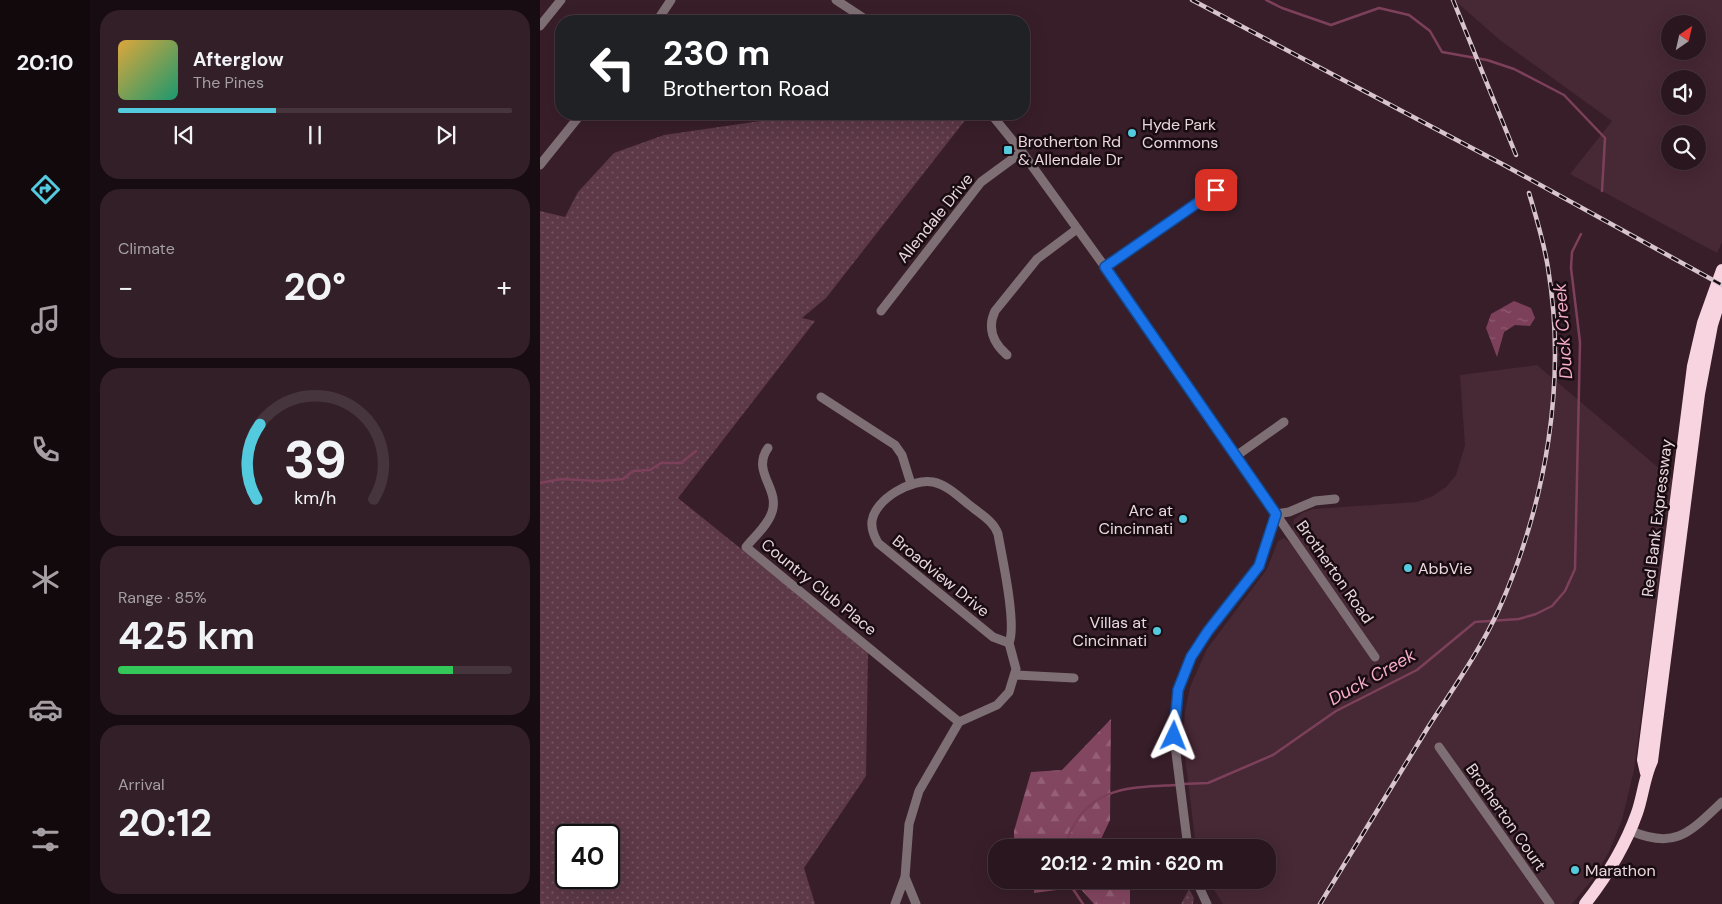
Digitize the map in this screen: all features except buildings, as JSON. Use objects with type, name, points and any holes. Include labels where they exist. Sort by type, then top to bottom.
[{"type":"highway","name":"Red Bank Expressway","points":[[1646,773],[1643,760],[1693,366],[1703,323],[1722,270]]},
{"type":"highway","name":"Red Bank Expressway","points":[[1586,904],[1608,873],[1631,831],[1644,789],[1646,773],[1652,761],[1700,384],[1712,324],[1722,293]]},
{"type":"street","points":[[540,26],[561,0]]},
{"type":"street","points":[[661,15],[671,0]]},
{"type":"street","points":[[836,0],[859,15]]},
{"type":"street","points":[[540,165],[576,120]]},
{"type":"street","name":"Brotherton Road","points":[[996,120],[1022,152],[1105,267],[1375,657]]},
{"type":"street","name":"Allendale Drive","points":[[881,311],[980,182],[1022,152]]},
{"type":"street","points":[[1105,267],[1233,178]]},
{"type":"street","points":[[1007,355],[1000,349],[992,334],[991,320],[995,311],[1037,259],[1077,229]]},
{"type":"street","points":[[822,397],[895,445],[902,455],[911,484]]},
{"type":"street","points":[[1236,456],[1284,422]]},
{"type":"street","name":"Country Club Place","points":[[768,448],[762,458],[762,470],[773,497],[773,510],[768,520],[746,547],[959,722]]},
{"type":"street","name":"Broadview Drive","points":[[1009,643],[993,637],[878,543],[872,529],[874,517],[896,491],[911,484],[932,482],[948,489],[996,529],[1012,637],[1009,643],[1016,674]]},
{"type":"street","points":[[1187,839],[1178,776],[1174,722],[1178,690],[1184,673],[1200,642],[1259,566],[1276,514],[1289,512],[1315,500],[1335,499]]},
{"type":"street","points":[[895,904],[905,877],[907,841],[913,807],[927,775],[959,722],[1002,700],[1013,686],[1016,674],[1074,678]]},
{"type":"street","name":"Brotherton Court","points":[[1439,747],[1550,904]]},
{"type":"street","points":[[1631,831],[1647,838],[1663,840],[1677,838],[1687,834],[1722,802]]},
{"type":"street","points":[[905,877],[916,904]]},
{"type":"street","points":[[1199,889],[1204,902]]},
{"type":"shaded area","points":[[1454,0],[1722,0],[1722,242],[1717,253],[1570,174],[1612,121],[1501,41]]},
{"type":"shaded area","points":[[768,120],[965,120],[826,298],[802,318],[815,321],[678,498],[868,651],[866,776],[804,868],[815,904],[540,904],[540,211],[565,217],[578,192],[614,153],[664,135]]},
{"type":"shaded area","points":[[1537,365],[1673,480],[1634,770],[1622,820],[1609,852],[1592,880],[1572,904],[1223,904],[1214,889],[1276,889],[1276,839],[1195,839],[1183,739],[1185,711],[1190,687],[1207,649],[1267,569],[1278,541],[1284,538],[1291,543],[1294,519],[1302,513],[1313,509],[1416,502],[1431,497],[1446,487],[1456,475],[1465,445],[1460,375]]},
{"type":"shaded area","points":[[1189,889],[1194,898],[1193,904],[1181,904]]},
{"type":"green space","points":[[1111,719],[1110,820],[1101,839],[1014,839],[1014,831],[1031,772],[1062,770]]},
{"type":"green space","points":[[1034,889],[1064,889],[1034,893]]},
{"type":"green space","points":[[1081,889],[1131,889],[1130,904],[1094,904]]},
{"type":"water","points":[[1514,301],[1531,308],[1535,318],[1530,326],[1515,325],[1504,332],[1497,357],[1486,328],[1491,314]]},
{"type":"waterway","name":"Duck Creek","points":[[1266,0],[1282,8],[1331,25],[1379,8],[1409,15],[1430,31],[1442,52],[1487,60],[1514,69],[1564,95],[1605,138],[1602,191]]},
{"type":"waterway","name":"Duck Creek","points":[[1182,784],[1208,783],[1273,755],[1336,711],[1417,670],[1475,622],[1519,619],[1536,614],[1552,606],[1565,591],[1575,569],[1580,342],[1571,268],[1572,252],[1581,234]]},
{"type":"waterway","points":[[540,483],[561,479],[599,481],[623,479],[633,471],[650,470],[661,463],[681,463],[696,451]]},
{"type":"waterway","name":"Duck Creek","points":[[1068,839],[1080,816],[1100,798],[1124,790],[1150,786],[1177,785]]},
{"type":"waterway","name":"Duck Creek","points":[[1073,889],[1083,904]]},
{"type":"railway","points":[[1192,0],[1504,165],[1722,285]]},
{"type":"railway","points":[[1453,0],[1516,155]]},
{"type":"railway","points":[[1320,904],[1483,640],[1499,609],[1529,527],[1540,485],[1548,442],[1555,354],[1548,268],[1529,193]]},
{"type":"place","name":"Hyde Park Commons","points":[[1132,133]]},
{"type":"place","name":"Brotherton Rd & Allendale Dr","points":[[1008,150]]},
{"type":"place","name":"Arc at Cincinnati","points":[[1183,519]]},
{"type":"place","name":"AbbVie","points":[[1408,568]]},
{"type":"place","name":"Villas at Cincinnati","points":[[1157,631]]},
{"type":"place","name":"Marathon","points":[[1575,870]]},
{"type":"route","points":[[1174,736],[1175,706],[1178,690],[1191,657],[1208,631],[1259,566],[1276,514],[1105,267],[1216,190]]}]
